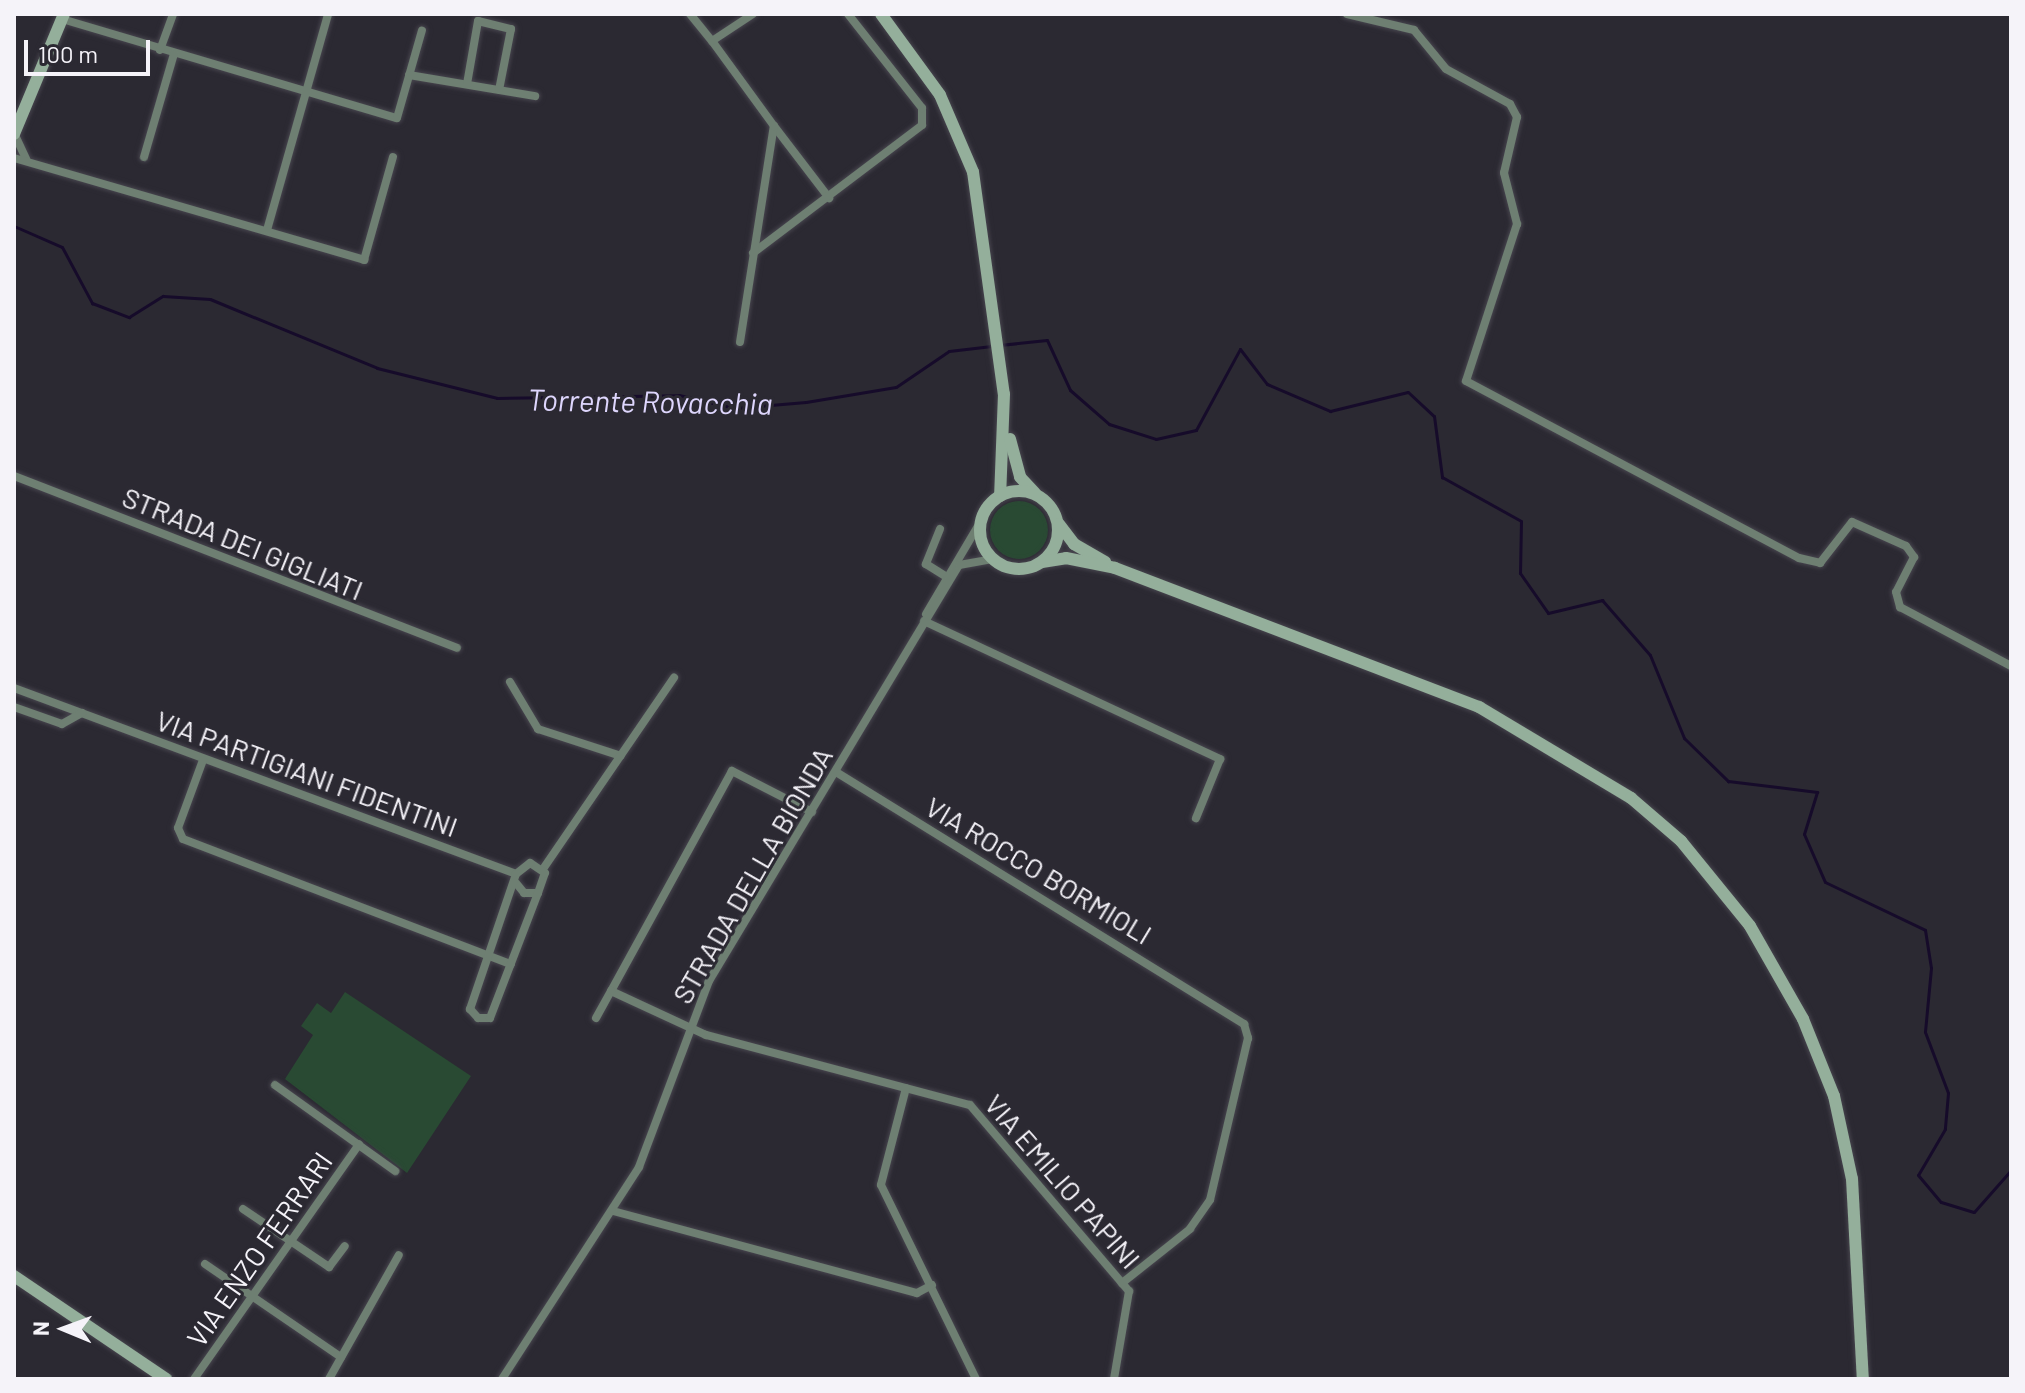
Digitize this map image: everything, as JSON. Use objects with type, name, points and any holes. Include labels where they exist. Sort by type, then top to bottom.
[{"type":"street","points":[[160,50],[173,14]]},
{"type":"street","points":[[267,230],[328,14]]},
{"type":"street","points":[[690,14],[829,198]]},
{"type":"street","points":[[712,41],[753,14]]},
{"type":"street","points":[[753,253],[914,137],[922,108],[848,14]]},
{"type":"street","points":[[881,14],[957,126],[980,208],[1006,425],[1000,496],[981,521],[992,559],[1022,570],[1042,562],[1066,558],[1115,568],[1479,707],[1631,798],[1681,841],[1750,926],[1803,1019],[1834,1096],[1852,1179],[1863,1379]]},
{"type":"street","points":[[1347,14],[1414,30],[1446,69],[1510,104],[1517,117],[1504,173],[1517,224],[1466,381],[1799,558],[1820,563],[1852,522],[1906,546],[1914,557],[1896,592],[1900,607],[2011,666]]},
{"type":"street","points":[[26,159],[14,134],[63,16],[160,50],[397,118],[422,30]]},
{"type":"street","points":[[467,84],[478,21],[511,29],[499,90]]},
{"type":"street","points":[[144,157],[174,54]]},
{"type":"street","points":[[409,75],[535,96]]},
{"type":"street","points":[[14,110],[29,97]]},
{"type":"street","points":[[740,342],[774,126]]},
{"type":"street","points":[[14,158],[364,260],[393,157]]},
{"type":"street","points":[[1006,425],[1020,477],[1039,496],[1074,544],[1115,568]]},
{"type":"street","name":"STRADA DEI GIGLIATI","points":[[14,476],[457,648]]},
{"type":"street","points":[[1000,496],[1039,496]]},
{"type":"street","points":[[1042,562],[1056,543],[1057,520]]},
{"type":"street","name":"STRADA DELLA BIONDA","points":[[502,1379],[639,1167],[709,981],[912,647],[981,521]]},
{"type":"street","points":[[940,529],[926,560],[948,578]]},
{"type":"street","name":"STRADA DELLA BIONDA","points":[[948,578],[967,559],[992,559]]},
{"type":"street","points":[[925,621],[1220,759],[1196,818]]},
{"type":"street","points":[[543,869],[526,864],[516,878],[470,1009],[478,1018],[490,1018],[538,893],[546,882],[543,869],[674,678]]},
{"type":"street","points":[[510,682],[538,729],[621,756]]},
{"type":"street","name":"VIA PARTIGIANI FIDENTINI","points":[[14,688],[516,878]]},
{"type":"street","name":"VIA PARTIGIANI FIDENTINI","points":[[14,707],[62,724],[82,713]]},
{"type":"street","points":[[203,760],[178,828],[183,839],[511,964]]},
{"type":"street","points":[[596,1018],[732,771],[812,812]]},
{"type":"street","name":"VIA ROCCO BORMIOLI","points":[[836,772],[1240,1019],[1248,1038],[1216,1186],[1196,1222],[1122,1283]]},
{"type":"street","points":[[516,878],[524,893],[538,893]]},
{"type":"street","name":"VIA EMILIO PAPINI","points":[[611,991],[689,1029],[970,1105],[1122,1283],[1132,1304],[1114,1379]]},
{"type":"street","points":[[275,1085],[395,1171]]},
{"type":"street","points":[[906,1088],[881,1182],[974,1378]]},
{"type":"street","name":"VIA ENZO FERRARI","points":[[194,1379],[359,1144]]},
{"type":"street","points":[[243,1209],[329,1267],[345,1246]]},
{"type":"street","points":[[613,1211],[917,1293],[932,1285]]},
{"type":"street","points":[[329,1379],[399,1255]]},
{"type":"street","points":[[205,1264],[341,1357]]},
{"type":"street","points":[[14,1276],[166,1379]]},
{"type":"street","points":[[507,1370],[518,1379]]},
{"type":"green space","points":[[1019,501],[1040,509],[1048,530],[1040,551],[1019,559],[998,551],[990,530],[998,509]]},
{"type":"green space","points":[[345,992],[471,1076],[407,1173],[285,1079],[313,1035],[301,1026],[317,1003],[331,1013]]},
{"type":"waterway","name":"Torrente Rovacchia","points":[[14,226],[62,247],[92,303],[129,317],[163,296],[210,299],[377,368],[497,398],[679,395],[734,408],[806,402],[896,387],[949,351],[992,346]]},
{"type":"waterway","name":"Torrente Rovacchia","points":[[1000,345],[1047,340],[1070,390],[1109,424],[1156,439],[1196,430],[1240,349],[1267,384],[1330,411],[1408,392],[1434,416],[1442,477],[1521,521],[1520,573],[1548,613],[1602,600],[1650,655],[1684,738],[1728,781],[1817,792],[1804,834],[1825,882],[1925,930],[1931,968],[1925,1032],[1948,1093],[1945,1129],[1918,1175],[1941,1202],[1974,1212],[2011,1170]]}]
